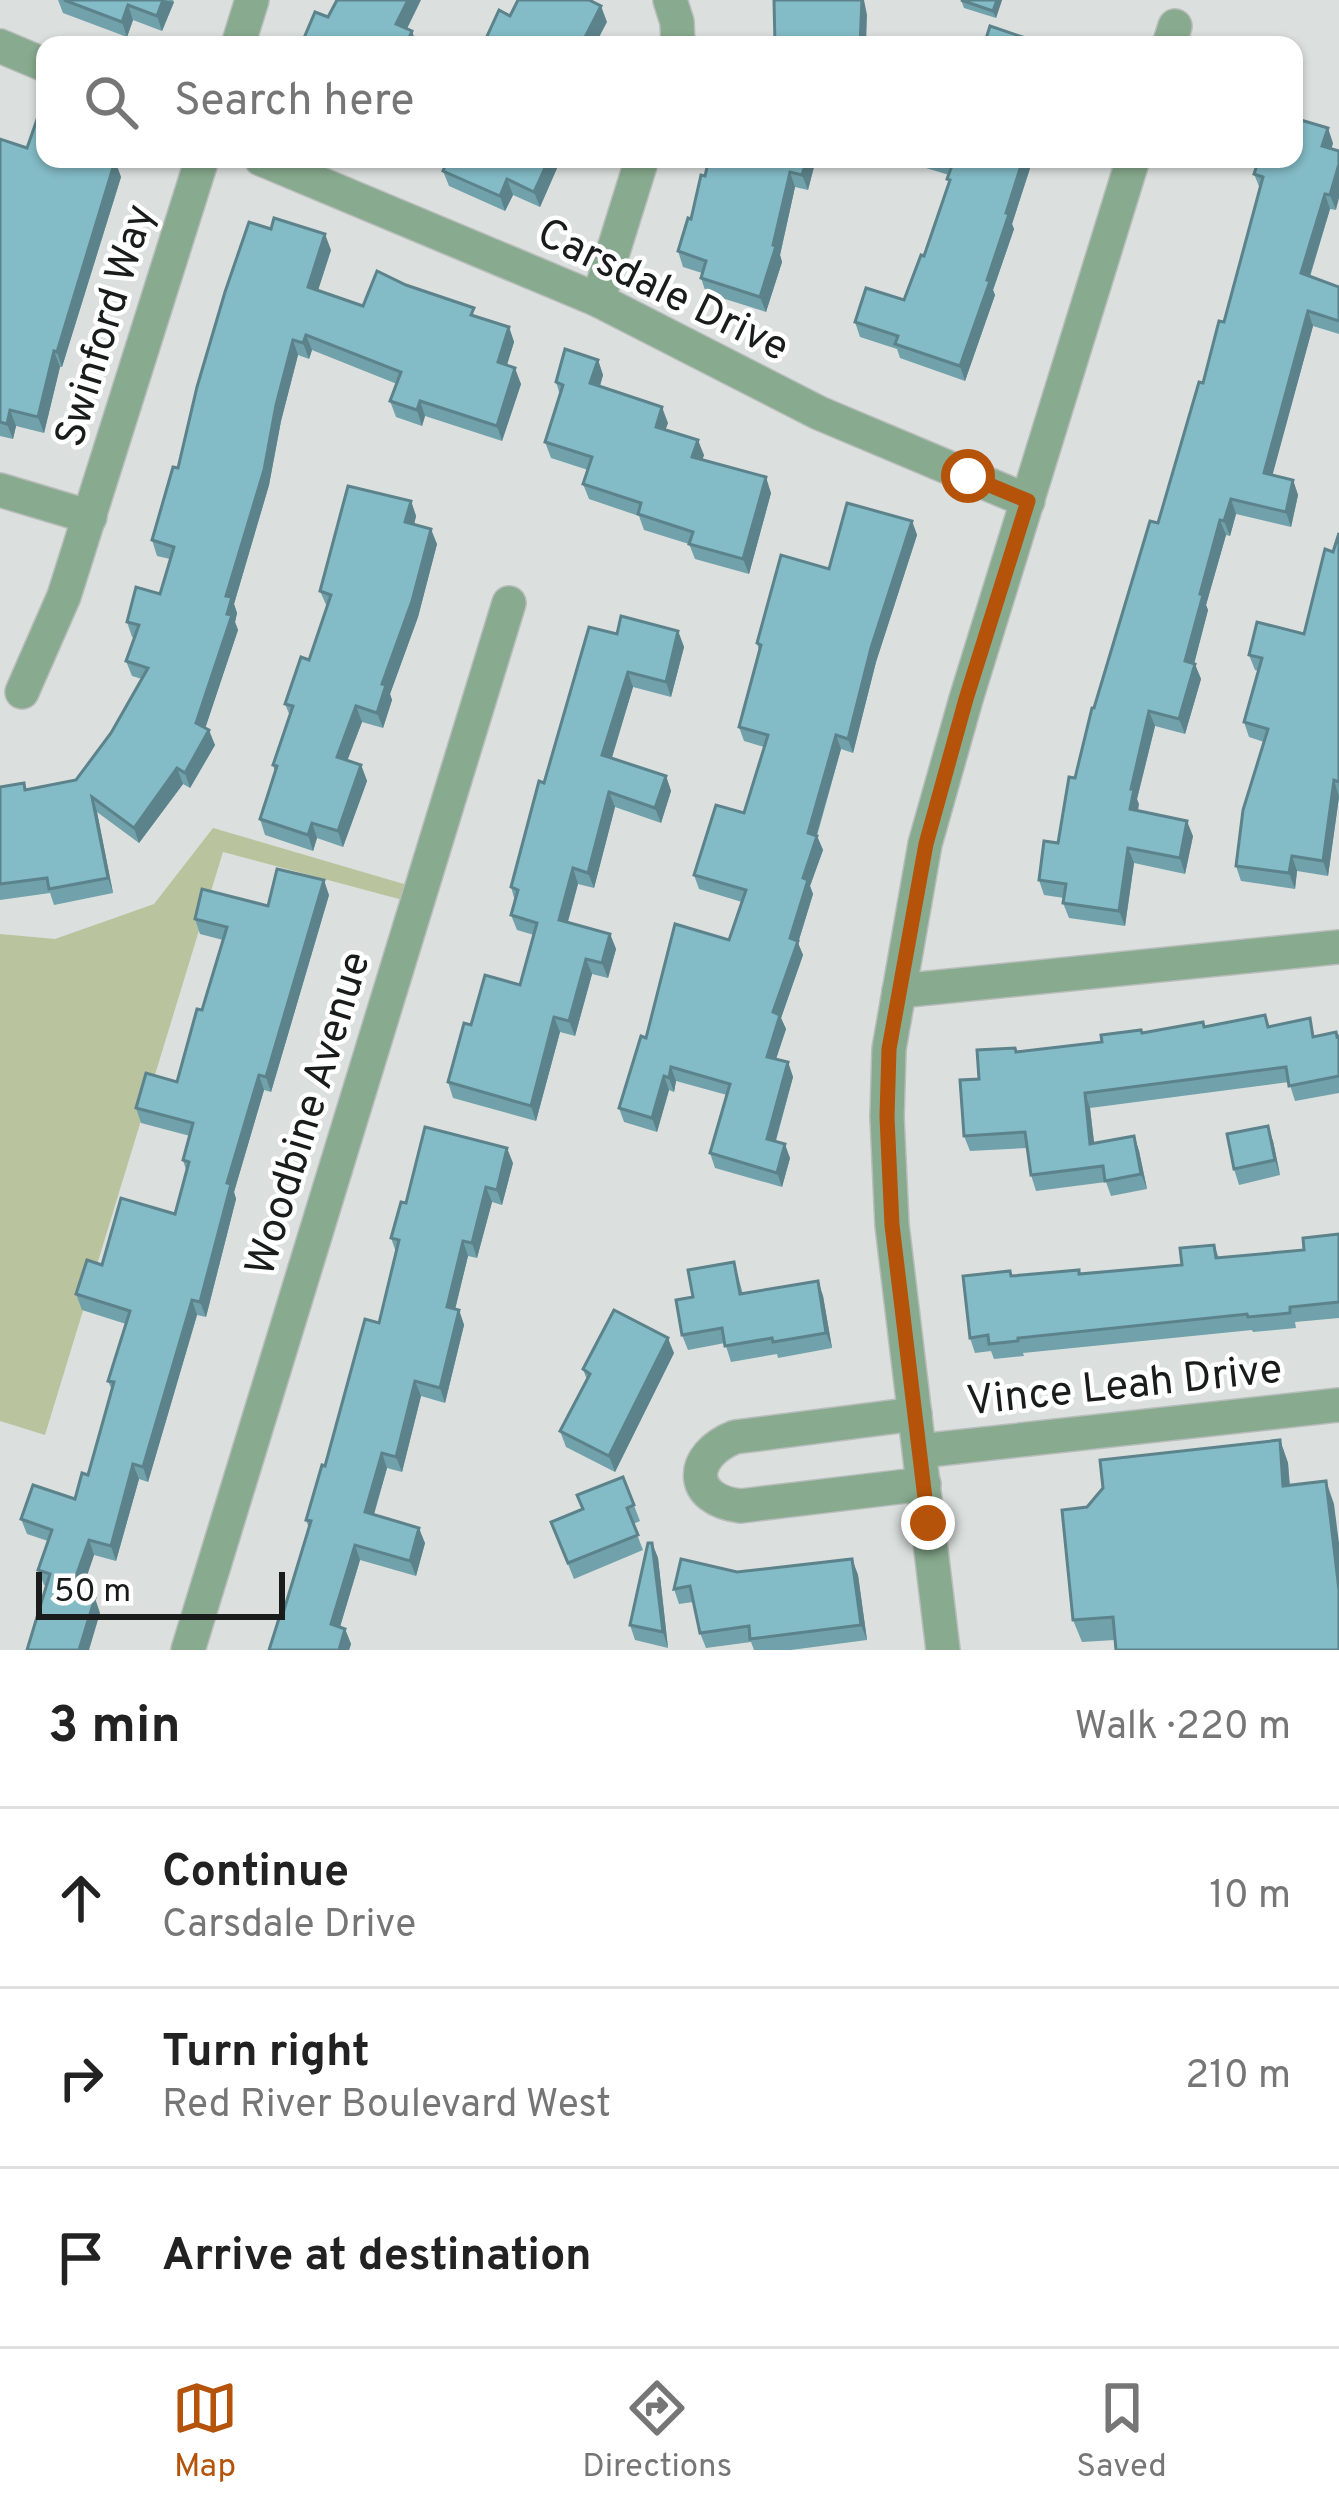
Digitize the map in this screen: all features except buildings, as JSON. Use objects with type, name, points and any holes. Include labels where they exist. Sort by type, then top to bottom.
[{"type":"street","points":[[241,36],[252,0]]},
{"type":"street","points":[[670,0],[678,36]]},
{"type":"street","points":[[0,46],[36,61]]},
{"type":"street","name":"Swinford Way","points":[[22,692],[64,596],[199,168]]},
{"type":"street","name":"Carsdale Drive","points":[[283,168],[598,300],[819,413],[1028,501]]},
{"type":"street","points":[[598,300],[639,168]]},
{"type":"street","points":[[943,1650],[892,1225],[889,1049],[926,844],[966,699],[1130,168]]},
{"type":"street","name":"Swinford Way","points":[[0,490],[90,517]]},
{"type":"street","name":"Woodbine Avenue","points":[[188,1650],[509,603]]},
{"type":"street","points":[[899,991],[1339,947]]},
{"type":"street","name":"Vince Leah Drive","points":[[915,1414],[735,1437],[717,1444],[703,1462],[700,1481],[708,1496],[741,1506],[922,1467],[1339,1405]]},
{"type":"green space","points":[[213,828],[404,884],[419,898],[399,899],[223,852],[45,1435],[0,1421],[0,934],[55,939],[154,904]]},
{"type":"route","points":[[928,1523],[892,1225],[889,1049],[926,844],[1028,501],[968,476]]}]
